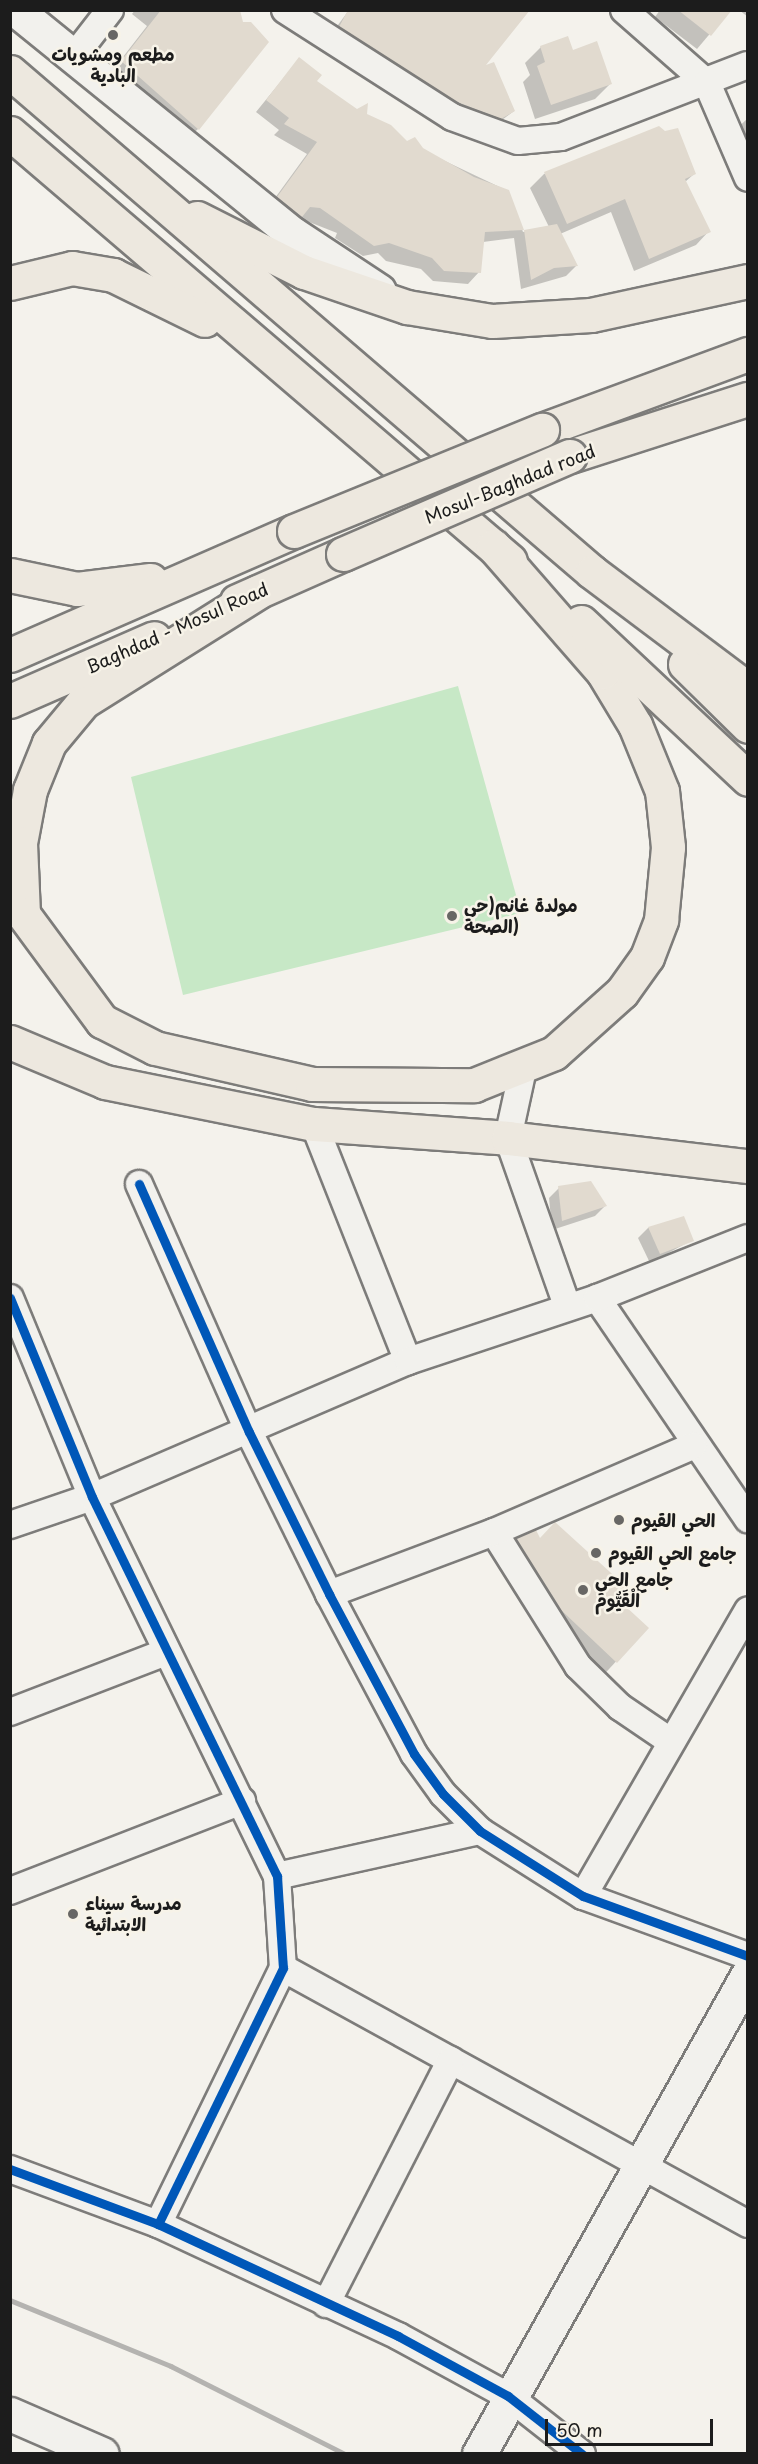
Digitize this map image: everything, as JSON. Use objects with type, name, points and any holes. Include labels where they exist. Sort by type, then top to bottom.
[{"type":"highway","points":[[10,72],[152,192],[242,275],[592,572],[747,689]]},
{"type":"highway","points":[[10,133],[636,669],[747,779]]},
{"type":"highway","points":[[152,192],[304,272],[406,307],[492,321],[543,321],[747,281]]},
{"type":"highway","points":[[10,283],[72,268],[113,275],[205,319],[302,384]]},
{"type":"highway","points":[[10,655],[190,573],[542,430],[747,354]]},
{"type":"highway","name":"Mosul-Baghdad road","points":[[343,554],[570,456],[690,420],[747,399]]},
{"type":"highway","points":[[690,420],[747,412]]},
{"type":"highway","points":[[258,592],[84,701],[49,743],[30,790],[20,843],[23,914],[102,1021],[155,1048],[312,1084],[474,1085],[523,1069],[554,1053],[622,992],[647,957],[661,920],[668,847],[662,791],[635,725],[603,672],[494,546]]},
{"type":"highway","name":"Baghdad - Mosul Road","points":[[10,701],[343,554]]},
{"type":"highway","points":[[592,572],[747,726]]},
{"type":"highway","points":[[10,575],[77,589],[190,573]]},
{"type":"highway","points":[[10,1042],[105,1082],[314,1124],[508,1138],[747,1166]]},
{"type":"street","points":[[16,10],[72,59],[293,234],[406,307]]},
{"type":"street","points":[[72,59],[110,10]]},
{"type":"street","points":[[624,10],[707,83],[747,178]]},
{"type":"street","points":[[296,14],[452,117],[518,141],[561,137],[707,83],[747,65]]},
{"type":"street","points":[[523,1069],[508,1138],[567,1306]]},
{"type":"street","points":[[314,1124],[408,1360]]},
{"type":"street","points":[[139,1184],[249,1432],[329,1594],[414,1754],[443,1794],[480,1831],[583,1896],[747,1956]]},
{"type":"street","points":[[10,1525],[92,1497],[249,1432],[408,1360],[597,1298],[747,1238]]},
{"type":"street","points":[[10,1298],[92,1497],[164,1653],[242,1801],[277,1876],[283,1968],[159,2224]]},
{"type":"street","points":[[597,1298],[693,1446],[747,1519]]},
{"type":"street","points":[[329,1594],[494,1532],[693,1446]]},
{"type":"street","points":[[494,1532],[578,1666],[620,1707],[670,1741]]},
{"type":"street","points":[[583,1896],[747,1610]]},
{"type":"street","points":[[10,1712],[164,1653]]},
{"type":"street","points":[[10,1890],[242,1801]]},
{"type":"street","points":[[277,1876],[480,1831]]},
{"type":"street","points":[[283,1968],[747,2224]]},
{"type":"street","points":[[479,2454],[508,2396],[747,1974]]},
{"type":"street","points":[[326,2304],[451,2060]]},
{"type":"street","points":[[10,2169],[159,2224],[326,2304],[508,2396],[582,2454]]},
{"type":"street","points":[[10,2414],[102,2454]]},
{"type":"green space","points":[[458,686],[521,913],[183,995],[131,777]]},
{"type":"building","points":[[161,10],[240,10],[243,22],[251,22],[269,42],[199,130],[121,61]]},
{"type":"building","points":[[348,10],[530,10],[486,65],[494,62],[515,111],[501,119],[455,101],[339,27]]},
{"type":"building","points":[[678,10],[732,10],[711,36]]},
{"type":"building","points":[[568,36],[573,50],[597,41],[612,84],[551,105],[537,66],[545,62],[540,46]]},
{"type":"building","points":[[299,57],[322,75],[317,81],[357,109],[368,103],[367,114],[391,125],[407,141],[415,137],[423,148],[474,177],[509,190],[524,230],[485,232],[481,273],[444,271],[432,258],[389,243],[374,246],[320,208],[310,207],[302,217],[277,197],[317,142],[284,124],[289,118],[266,100]]},
{"type":"building","points":[[659,126],[665,131],[678,128],[696,174],[685,179],[711,232],[649,259],[625,199],[567,224],[544,172]]},
{"type":"building","points":[[557,224],[578,266],[554,268],[531,280],[524,230]]},
{"type":"building","points":[[591,1181],[607,1206],[562,1221],[558,1186]]},
{"type":"building","points":[[684,1216],[694,1241],[660,1254],[648,1227]]},
{"type":"building","points":[[555,1522],[632,1592],[623,1604],[649,1628],[617,1663],[560,1609],[516,1539],[536,1530],[540,1538]]},
{"type":"railway","points":[[10,2300],[171,2366],[345,2454]]},
{"type":"cycle path","points":[[139,1184],[249,1432],[329,1594],[414,1754],[443,1794],[480,1831],[583,1896],[748,1956]]},
{"type":"cycle path","points":[[10,1298],[92,1497],[277,1876],[283,1968],[158,2224]]},
{"type":"cycle path","points":[[10,2169],[158,2224],[398,2336],[508,2396],[582,2454]]},
{"type":"place","name":"مطعم ومشويات البادية","points":[[113,35]]},
{"type":"place","name":"مولدة غانم(حي الصحة)","points":[[452,916]]},
{"type":"place","name":"الحي القيوم","points":[[619,1520]]},
{"type":"place","name":"جامع الحي القيوم","points":[[596,1553]]},
{"type":"place","name":"جامع الحي الْقَيُّوم","points":[[583,1590]]},
{"type":"place","name":"مدرسة سيناء الابتدائية","points":[[73,1914]]}]
